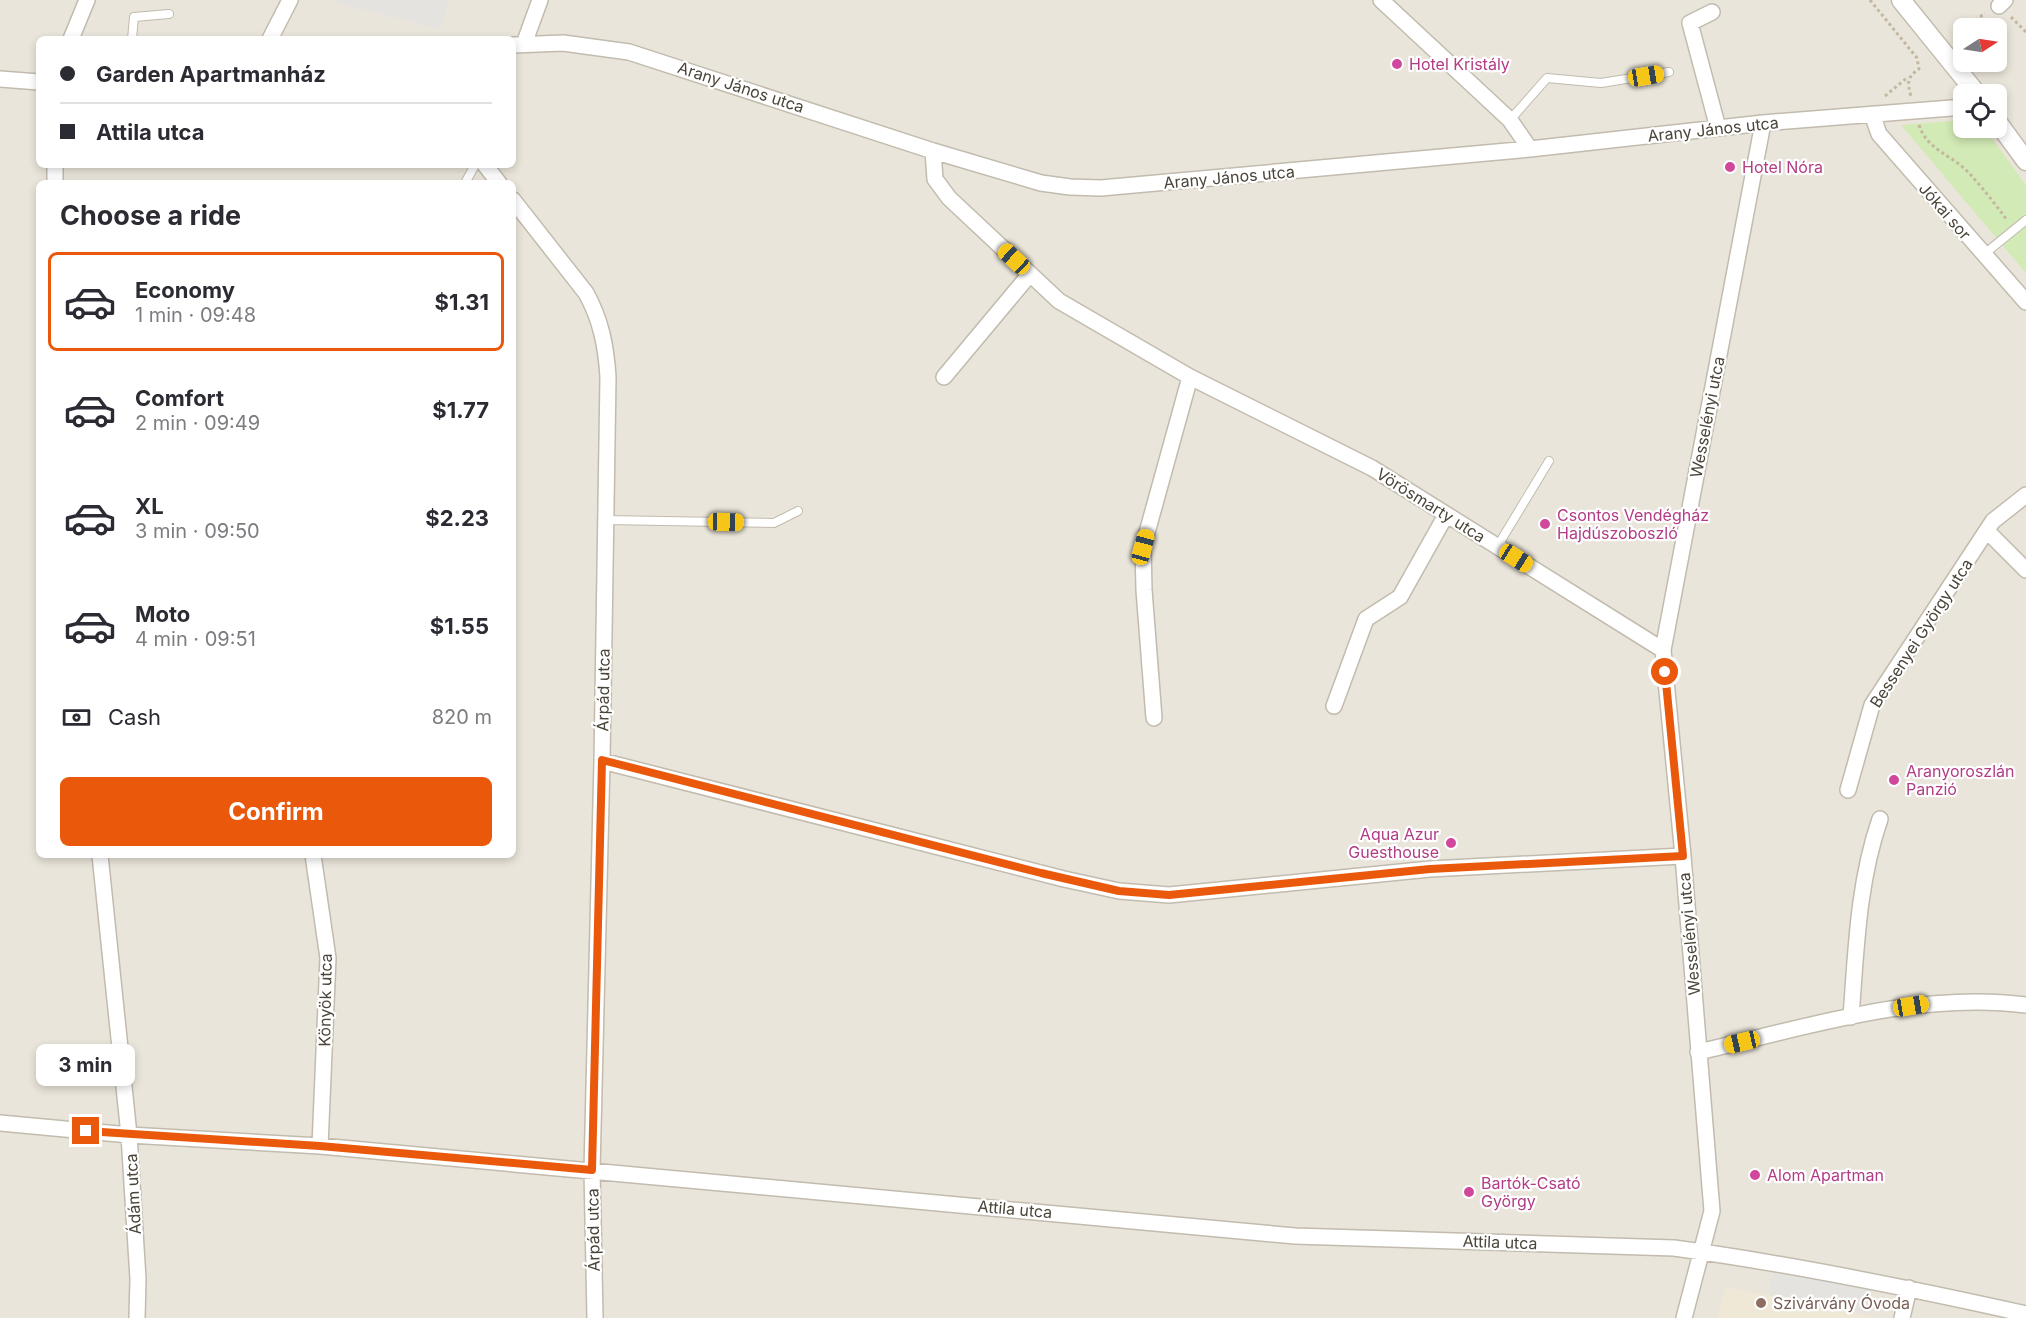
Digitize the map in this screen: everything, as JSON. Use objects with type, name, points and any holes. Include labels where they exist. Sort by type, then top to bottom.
[{"type":"street","points":[[72,36],[87,0]]},
{"type":"street","points":[[272,36],[290,0]]},
{"type":"street","points":[[519,45],[540,0]]},
{"type":"street","points":[[1381,0],[1510,120],[1530,149]]},
{"type":"street","points":[[1901,0],[1969,84]]},
{"type":"street","points":[[1712,12],[1690,23],[1718,128]]},
{"type":"street","name":"Arany János utca","points":[[519,45],[563,43],[630,52],[933,151],[1041,183],[1070,187],[1101,188],[1530,149],[1763,123],[1953,108]]},
{"type":"street","points":[[0,79],[36,82]]},
{"type":"street","name":"Jókai sor","points":[[1872,114],[1879,134],[2026,302]]},
{"type":"street","name":"Wesselényi utca","points":[[1684,1318],[1712,1211],[1683,856],[1663,650],[1763,123]]},
{"type":"street","points":[[2007,134],[2026,161]]},
{"type":"street","name":"Vörösmarty utca","points":[[933,151],[935,179],[949,198],[1059,301],[1190,377],[1372,468],[1663,650]]},
{"type":"street","points":[[487,168],[497,180]]},
{"type":"street","name":"Árpád utca","points":[[516,204],[586,293],[601,326],[606,345],[608,377],[602,760],[592,1170],[595,1318]]},
{"type":"street","points":[[944,377],[1030,274]]},
{"type":"street","points":[[1154,718],[1143,547],[1190,377]]},
{"type":"street","name":"Bessenyei György utca","points":[[1848,790],[1872,705],[1993,521],[2026,495]]},
{"type":"street","points":[[1334,706],[1366,619],[1400,597],[1446,515]]},
{"type":"street","points":[[1987,531],[2026,570]]},
{"type":"street","points":[[602,760],[1119,891],[1169,895],[1430,869],[1683,856]]},
{"type":"street","points":[[1851,1017],[1860,912],[1876,832],[1881,819]]},
{"type":"street","name":"Ádám utca","points":[[100,858],[129,1135],[138,1280],[137,1318]]},
{"type":"street","name":"Könyök utca","points":[[314,858],[328,958],[320,1146]]},
{"type":"street","points":[[1698,1052],[1851,1017],[1931,1003],[1972,1002],[2026,1005]]},
{"type":"street","name":"Attila utca","points":[[0,1123],[129,1135],[320,1146],[1295,1236],[1638,1247],[1703,1252],[1910,1288],[2026,1314]]},
{"type":"street","points":[[1902,1318],[1910,1288]]},
{"type":"lane","points":[[132,36],[134,17],[169,14]]},
{"type":"lane","points":[[1510,120],[1547,78],[1601,83],[1668,72]]},
{"type":"lane","points":[[1983,255],[2026,220]]},
{"type":"lane","points":[[1497,547],[1550,461]]},
{"type":"lane","points":[[606,520],[774,523],[798,512]]},
{"type":"path","points":[[1870,0],[1917,58],[1919,69],[1909,76],[1908,80],[1923,137],[1936,150],[1967,171],[2014,229]]},
{"type":"path","points":[[1981,18],[1998,5],[2026,32]]},
{"type":"shaded area","points":[[0,0],[2026,0],[2026,1318],[0,1318]]},
{"type":"shaded area","points":[[333,0],[448,0],[441,29],[332,2]]},
{"type":"shaded area","points":[[1775,1264],[1874,1282],[1868,1313],[1769,1293]]},
{"type":"shaded area","name":"Szivárvány Óvoda","points":[[1726,1287],[1877,1318],[1717,1318]]},
{"type":"green space","points":[[1953,121],[1953,138],[1991,138],[2026,185],[2026,273],[1901,125]]},
{"type":"place","name":"Hotel Kristály","points":[[1397,64]]},
{"type":"place","name":"Hotel Nóra","points":[[1730,167]]},
{"type":"place","name":"Csontos Vendégház Hajdúszoboszló","points":[[1545,524]]},
{"type":"place","name":"Aranyoroszlán Panzió","points":[[1894,780]]},
{"type":"place","name":"Aqua Azur Guesthouse","points":[[1451,843]]},
{"type":"place","name":"Alom Apartman","points":[[1755,1175]]},
{"type":"place","name":"Bartók-Csató György","points":[[1469,1192]]},
{"type":"place","name":"Szivárvány Óvoda","points":[[1761,1303]]},
{"type":"route","points":[[86,1131],[320,1146],[592,1170],[602,760],[1064,879],[1119,891],[1169,895],[1430,869],[1683,856],[1665,672]]}]
